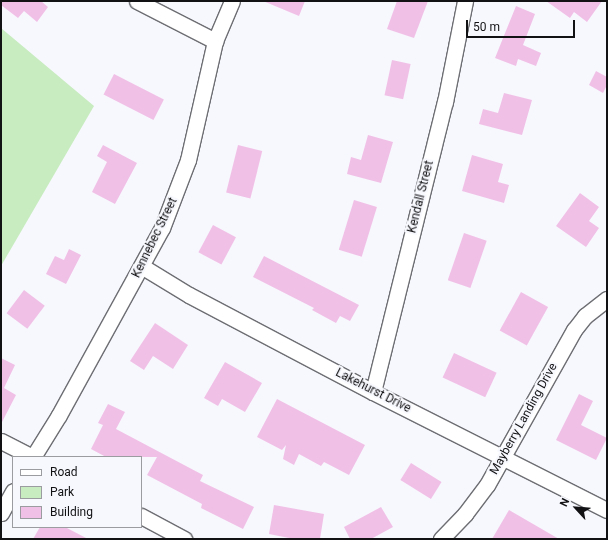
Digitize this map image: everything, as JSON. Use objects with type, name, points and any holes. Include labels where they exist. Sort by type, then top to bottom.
[{"type":"street","points":[[137,1],[215,41]]},
{"type":"street","name":"Kennebec Street","points":[[33,456],[143,267],[168,215],[188,160],[215,41],[232,1]]},
{"type":"street","name":"Kendall Street","points":[[373,392],[445,102],[465,1]]},
{"type":"street","name":"Lakehurst Drive","points":[[143,267],[208,305],[373,392],[503,459],[607,510]]},
{"type":"street","name":"Mayberry Landing Drive","points":[[441,539],[470,508],[503,459],[521,422],[574,330],[585,316],[607,299]]},
{"type":"street","points":[[1,441],[30,456]]},
{"type":"street","points":[[1,513],[12,494]]},
{"type":"street","points":[[142,517],[184,539]]},
{"type":"green space","points":[[1,28],[94,106],[1,266]]},
{"type":"building","points":[[1,1],[41,1],[48,7],[37,22],[24,11],[18,18],[1,5]]},
{"type":"building","points":[[263,1],[305,1],[299,16]]},
{"type":"building","points":[[397,1],[428,1],[414,38],[387,29]]},
{"type":"building","points":[[546,1],[602,1],[587,22],[574,12],[570,18]]},
{"type":"building","points":[[516,6],[535,14],[523,45],[541,53],[536,66],[518,59],[516,66],[495,58]]},
{"type":"building","points":[[392,60],[411,64],[403,99],[385,95]]},
{"type":"building","points":[[596,71],[607,77],[607,85],[603,93],[589,85]]},
{"type":"building","points":[[114,74],[164,99],[153,120],[104,94]]},
{"type":"building","points":[[504,93],[532,100],[522,135],[479,124],[483,109],[498,113]]},
{"type":"building","points":[[368,135],[393,142],[381,183],[347,174],[351,157],[361,160]]},
{"type":"building","points":[[103,145],[137,163],[115,204],[92,192],[107,162],[97,156]]},
{"type":"building","points":[[238,145],[262,151],[250,199],[226,193]]},
{"type":"building","points":[[472,155],[503,164],[498,182],[509,185],[504,203],[462,191]]},
{"type":"building","points":[[580,193],[599,207],[589,221],[599,228],[586,247],[556,226]]},
{"type":"building","points":[[354,200],[377,207],[362,257],[339,250]]},
{"type":"building","points":[[213,225],[236,237],[221,265],[198,252]]},
{"type":"building","points":[[464,233],[487,241],[470,288],[448,280]]},
{"type":"building","points":[[69,249],[81,255],[66,284],[46,274],[55,256],[64,260]]},
{"type":"building","points":[[264,256],[359,305],[350,321],[340,316],[336,323],[312,310],[314,308],[253,277]]},
{"type":"building","points":[[24,290],[45,306],[27,329],[7,313]]},
{"type":"building","points":[[521,292],[548,307],[527,346],[500,330]]},
{"type":"building","points":[[155,323],[188,345],[173,369],[153,356],[144,370],[130,361]]},
{"type":"building","points":[[454,353],[497,373],[485,397],[443,377]]},
{"type":"building","points":[[1,358],[15,365],[4,388],[16,395],[1,424]]},
{"type":"building","points":[[225,362],[262,383],[245,412],[222,399],[218,406],[204,398]]},
{"type":"building","points":[[579,394],[593,401],[581,425],[607,438],[596,460],[556,440]]},
{"type":"building","points":[[277,399],[365,445],[349,475],[324,462],[321,466],[299,454],[294,465],[283,459],[286,445],[282,450],[257,437]]},
{"type":"building","points":[[108,404],[125,412],[116,429],[203,475],[200,481],[254,507],[243,529],[201,508],[202,504],[147,475],[157,457],[104,456],[91,449],[103,425],[98,423]]},
{"type":"building","points":[[411,463],[442,482],[431,499],[400,480]]},
{"type":"building","points":[[274,505],[324,514],[320,539],[294,539],[269,534]]},
{"type":"building","points":[[381,507],[393,527],[371,539],[350,539],[344,527]]},
{"type":"building","points":[[509,510],[559,539],[492,539]]},
{"type":"building","points":[[39,528],[67,528],[88,539],[33,539]]}]
